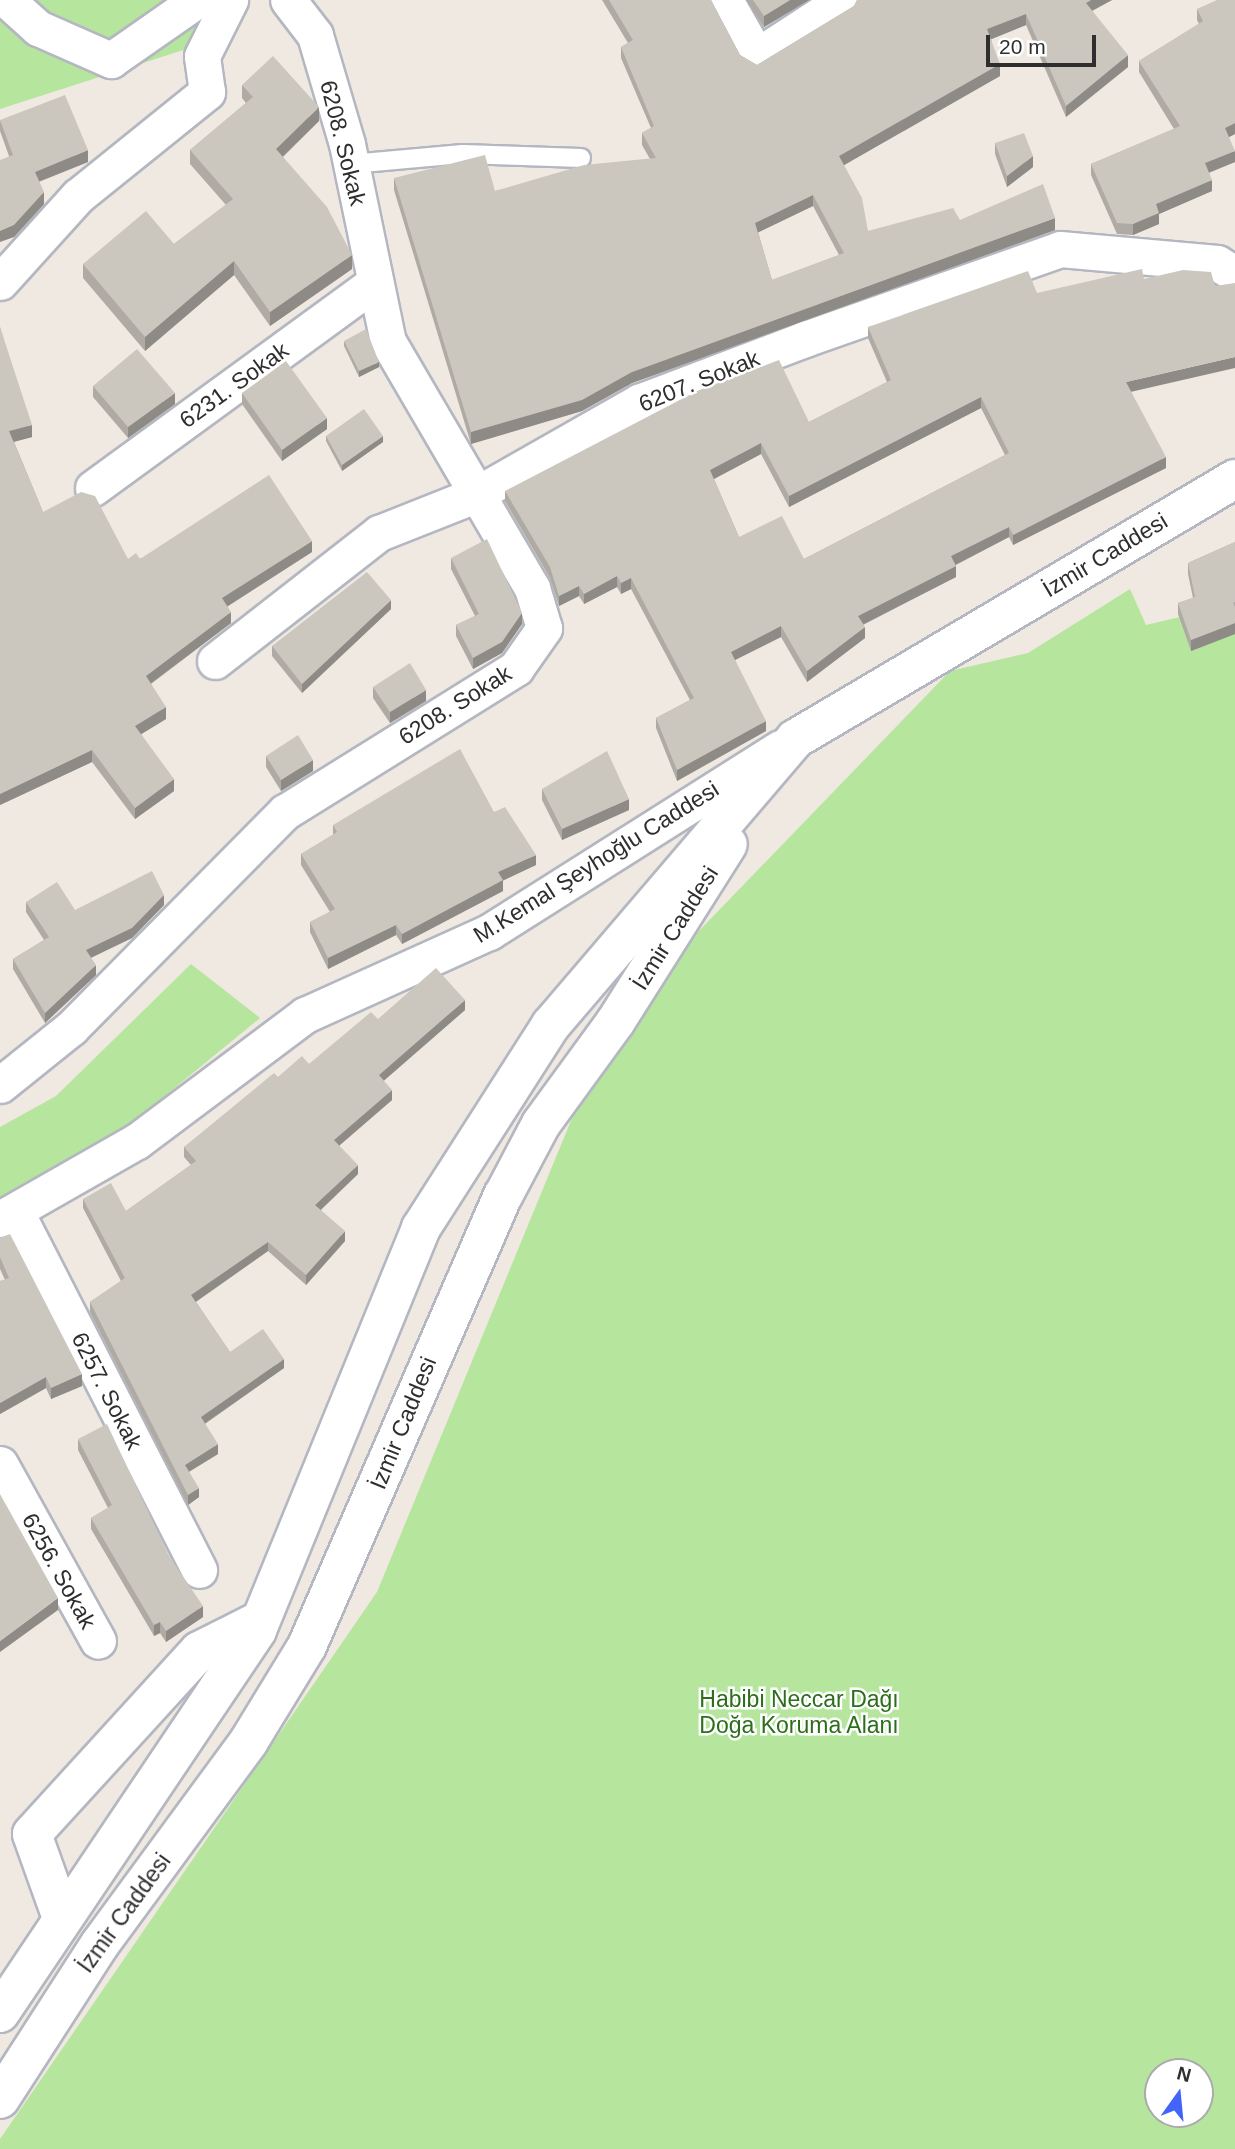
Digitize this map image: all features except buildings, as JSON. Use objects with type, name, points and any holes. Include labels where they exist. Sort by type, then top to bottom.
[{"type":"street","points":[[7,0],[38,28],[111,60],[197,0]]},
{"type":"street","points":[[0,282],[78,195],[207,92],[202,56],[230,0]]},
{"type":"street","name":"6208. Sokak","points":[[0,1085],[71,1028],[285,812],[516,668],[544,628],[532,588],[475,495],[388,342],[351,164],[315,35],[288,0]]},
{"type":"street","points":[[725,0],[757,56],[843,0]]},
{"type":"street","name":"6207. Sokak","points":[[215,661],[379,533],[475,495],[639,402],[1060,249],[1217,263],[1235,274]]},
{"type":"street","name":"6231. Sokak","points":[[93,488],[375,282]]},
{"type":"street","name":"İzmir Caddesi","points":[[0,2013],[62,1917],[192,1732],[261,1620],[421,1228],[551,1025],[795,739],[1235,479]]},
{"type":"street","name":"İzmir Caddesi","points":[[0,2099],[100,1944],[249,1741],[307,1646],[503,1195],[541,1124],[616,1021],[795,739]]},
{"type":"street","name":"M.Kemal Şeyhoğlu Caddesi","points":[[8,1215],[137,1141],[305,1016],[489,932],[795,739]]},
{"type":"street","name":"6257. Sokak","points":[[8,1215],[199,1570]]},
{"type":"street","name":"6256. Sokak","points":[[0,1464],[98,1642]]},
{"type":"street","points":[[62,1917],[32,1834],[199,1651],[261,1620]]},
{"type":"lane","points":[[351,164],[463,154],[581,158]]},
{"type":"green space","points":[[0,0],[198,0],[233,34],[0,109]]},
{"type":"green space","name":"Habibi Neccar Dağı Doğa Koruma Alanı","points":[[1130,589],[1146,625],[1235,604],[1235,2149],[0,2149],[0,2139],[377,1592],[612,1021],[950,671],[1028,653]]},
{"type":"green space","points":[[191,964],[260,1018],[110,1141],[0,1208],[0,1127],[56,1096]]}]
